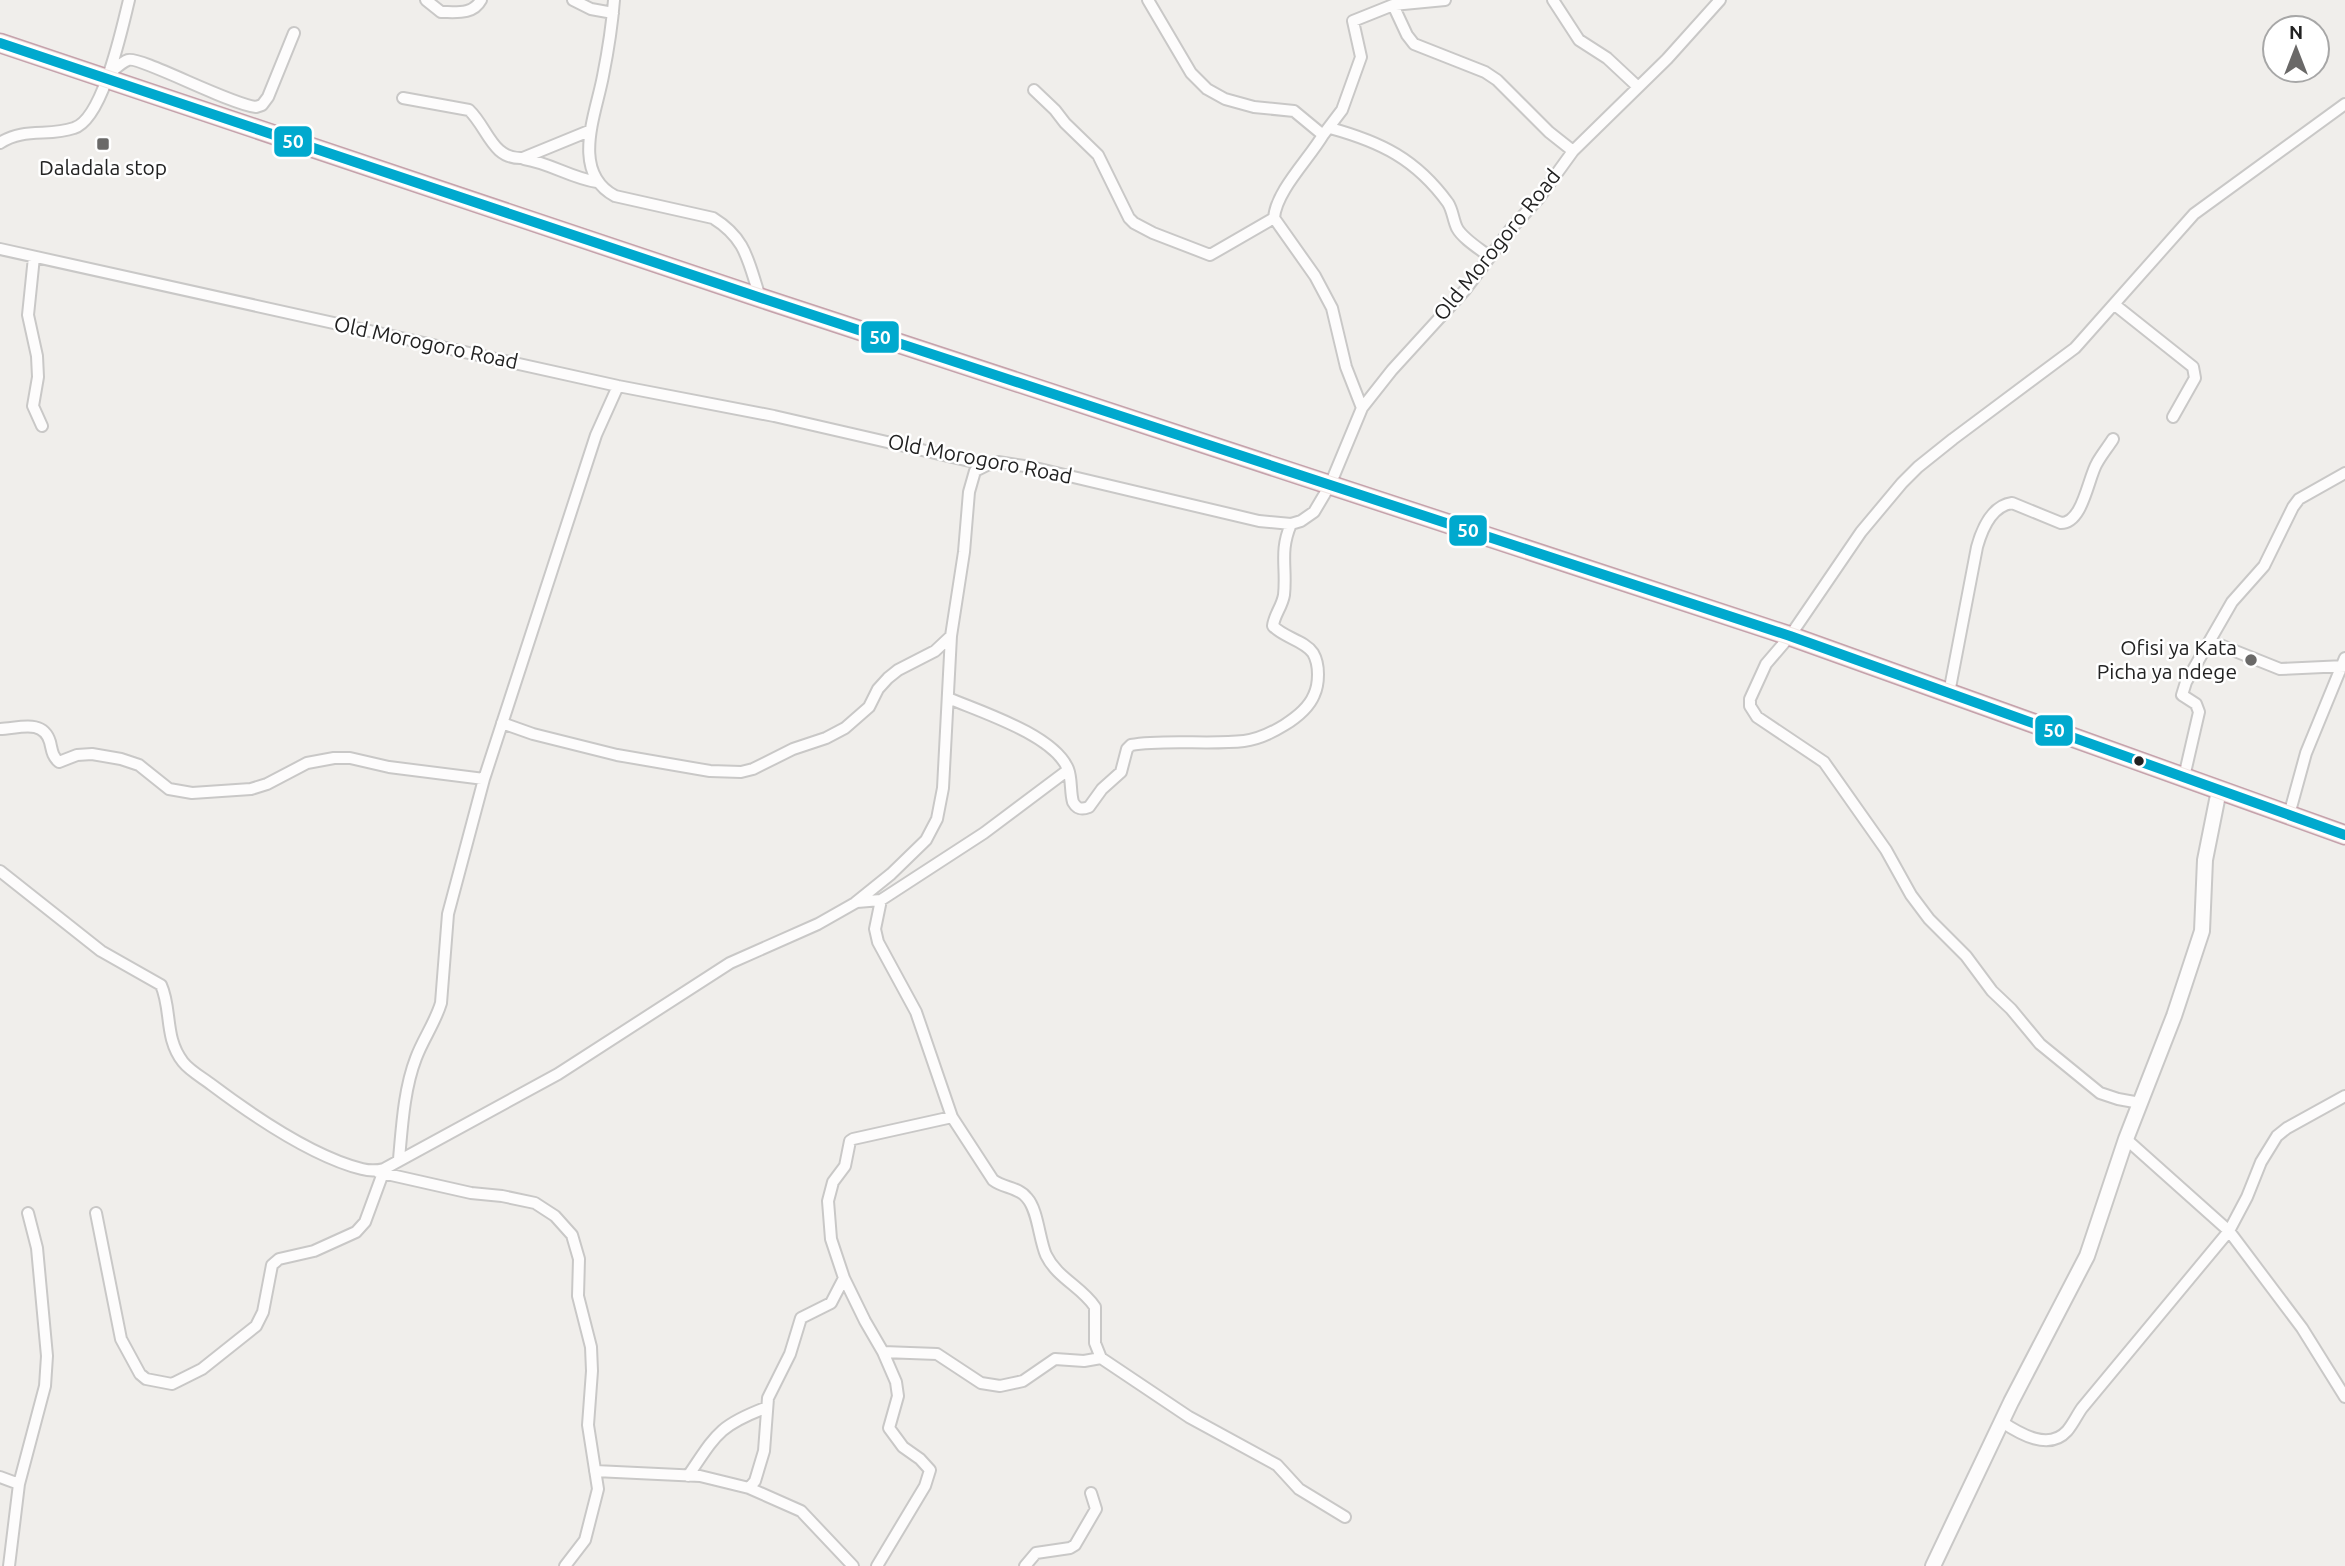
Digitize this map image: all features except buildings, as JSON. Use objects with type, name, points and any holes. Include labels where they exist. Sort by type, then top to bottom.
[{"type":"highway","points":[[0,43],[109,76],[760,297],[1790,636],[2345,835]]},
{"type":"street","points":[[0,143],[10,136],[24,132],[76,128],[85,121],[109,76],[129,0]]},
{"type":"street","points":[[426,0],[441,12],[467,12],[477,8],[481,0]]},
{"type":"street","points":[[573,0],[591,9],[612,13]]},
{"type":"street","points":[[614,0],[603,77],[589,131],[590,157],[597,182],[602,189],[615,196],[713,218],[727,226],[739,239],[760,297]]},
{"type":"street","points":[[1148,0],[1191,73],[1207,89],[1225,99],[1254,107],[1294,111],[1327,132],[1357,135],[1397,153],[1423,175],[1447,201],[1458,229],[1490,257]]},
{"type":"street","points":[[1034,90],[1098,155],[1129,218],[1144,229],[1210,255],[1274,218],[1277,205],[1285,191],[1342,110],[1361,57],[1353,21],[1393,5],[1445,0]]},
{"type":"street","points":[[1553,0],[1579,40],[1607,58],[1637,86]]},
{"type":"street","name":"Old Morogoro Road","points":[[0,249],[618,386],[774,416],[986,465],[998,462],[1031,467],[1259,521],[1291,524],[1314,512],[1363,408],[1392,370],[1465,290],[1573,151],[1667,58],[1720,0]]},
{"type":"street","points":[[1393,5],[1414,44],[1485,72],[1497,80],[1549,132],[1573,151]]},
{"type":"street","points":[[109,76],[128,60],[147,62],[204,90],[256,107],[262,106],[294,33]]},
{"type":"street","points":[[403,98],[464,107],[474,115],[498,151],[507,156],[542,162],[585,180],[597,182]]},
{"type":"street","points":[[2140,1102],[2101,1093],[2040,1044],[1911,895],[1886,850],[1824,762],[1757,717],[1750,706],[1752,690],[1766,664],[1790,636],[1861,532],[1917,467],[2075,348],[2194,214],[2345,104]]},
{"type":"street","points":[[523,158],[589,131]]},
{"type":"street","points":[[1274,218],[1315,275],[1332,308],[1346,366],[1363,408]]},
{"type":"street","points":[[34,257],[28,315],[37,356],[38,377],[33,407],[42,426]]},
{"type":"street","points":[[2115,305],[2193,367],[2195,378],[2173,417]]},
{"type":"street","points":[[399,1159],[403,1115],[415,1059],[437,1017],[448,914],[484,779],[596,435],[618,386]]},
{"type":"street","points":[[1949,693],[1983,527],[1994,513],[2012,503],[2067,524],[2073,519],[2098,462],[2113,439]]},
{"type":"street","points":[[96,1213],[121,1339],[140,1374],[146,1379],[172,1384],[202,1369],[256,1326],[263,1312],[272,1265],[279,1259],[314,1251],[356,1232],[365,1222],[379,1172],[558,1074],[730,963],[818,924],[855,903],[909,858],[926,840],[941,807],[951,636],[964,552],[969,492],[975,471],[986,465]]},
{"type":"street","points":[[2184,777],[2199,712],[2196,704],[2184,697],[2183,692],[2210,641],[2232,603],[2264,566],[2293,506],[2299,499],[2345,473]]},
{"type":"street","points":[[948,698],[1037,737],[1058,754],[1068,770],[1073,802],[1078,808],[1085,809],[1121,772],[1130,745],[1252,739],[1286,724],[1310,704],[1316,692],[1318,677],[1312,652],[1273,626],[1283,599],[1283,542],[1291,524]]},
{"type":"street","points":[[502,723],[533,734],[617,755],[710,771],[741,772],[845,728],[869,708],[878,688],[888,678],[898,670],[935,652],[951,636]]},
{"type":"street","points":[[2210,641],[2280,669],[2344,664],[2306,752],[2289,815]]},
{"type":"street","points":[[0,729],[35,727],[47,734],[53,755],[59,762],[77,755],[92,754],[121,759],[139,765],[170,789],[184,792],[251,789],[307,764],[334,758],[350,758],[484,779]]},
{"type":"street","points":[[855,903],[881,900],[984,833],[1068,770]]},
{"type":"street","points":[[1933,1566],[2002,1422],[2087,1256],[2126,1139],[2178,1004],[2202,931],[2206,860],[2219,790]]},
{"type":"street","points":[[0,871],[101,951],[161,985],[165,994],[166,1018],[173,1044],[183,1062],[228,1097],[289,1136],[361,1169],[471,1193],[535,1203],[555,1216],[572,1235],[579,1259],[578,1296],[591,1347],[589,1425],[598,1489],[585,1540],[565,1566]]},
{"type":"street","points":[[881,900],[875,929],[878,942],[916,1012],[952,1117],[993,1180],[1021,1192],[1030,1201],[1045,1253],[1051,1264],[1095,1307],[1094,1343],[1101,1359],[1189,1417],[1277,1465],[1299,1489],[1345,1517]]},
{"type":"street","points":[[2002,1422],[2040,1440],[2054,1440],[2066,1432],[2082,1408],[2229,1231],[2261,1162],[2277,1136],[2345,1096]]},
{"type":"street","points":[[877,1566],[925,1486],[930,1471],[920,1459],[903,1447],[889,1429],[898,1389],[883,1352],[844,1278],[831,1239],[828,1201],[833,1182],[845,1166],[853,1139],[952,1117]]},
{"type":"street","points":[[2126,1139],[2229,1231],[2295,1318],[2345,1397]]},
{"type":"street","points":[[9,1566],[19,1484],[45,1387],[47,1356],[37,1248],[28,1213]]},
{"type":"street","points":[[749,1488],[755,1481],[764,1451],[765,1408],[771,1390],[790,1354],[801,1318],[831,1303],[844,1278]]},
{"type":"street","points":[[883,1352],[937,1354],[981,1383],[1000,1386],[1023,1381],[1055,1359],[1101,1359]]},
{"type":"street","points":[[688,1476],[722,1429],[765,1408]]},
{"type":"street","points":[[595,1471],[700,1476],[749,1488],[801,1511],[853,1566]]},
{"type":"street","points":[[0,1477],[19,1484]]},
{"type":"street","points":[[1025,1566],[1036,1553],[1070,1549],[1075,1545],[1096,1508],[1091,1493]]},
{"type":"transit line","name":"50","points":[[0,43],[761,298],[1790,636],[2345,835]]},
{"type":"place","name":"Daladala stop","points":[[103,144]]},
{"type":"place","name":"Ofisi ya Kata Picha ya ndege","points":[[2251,660]]}]
